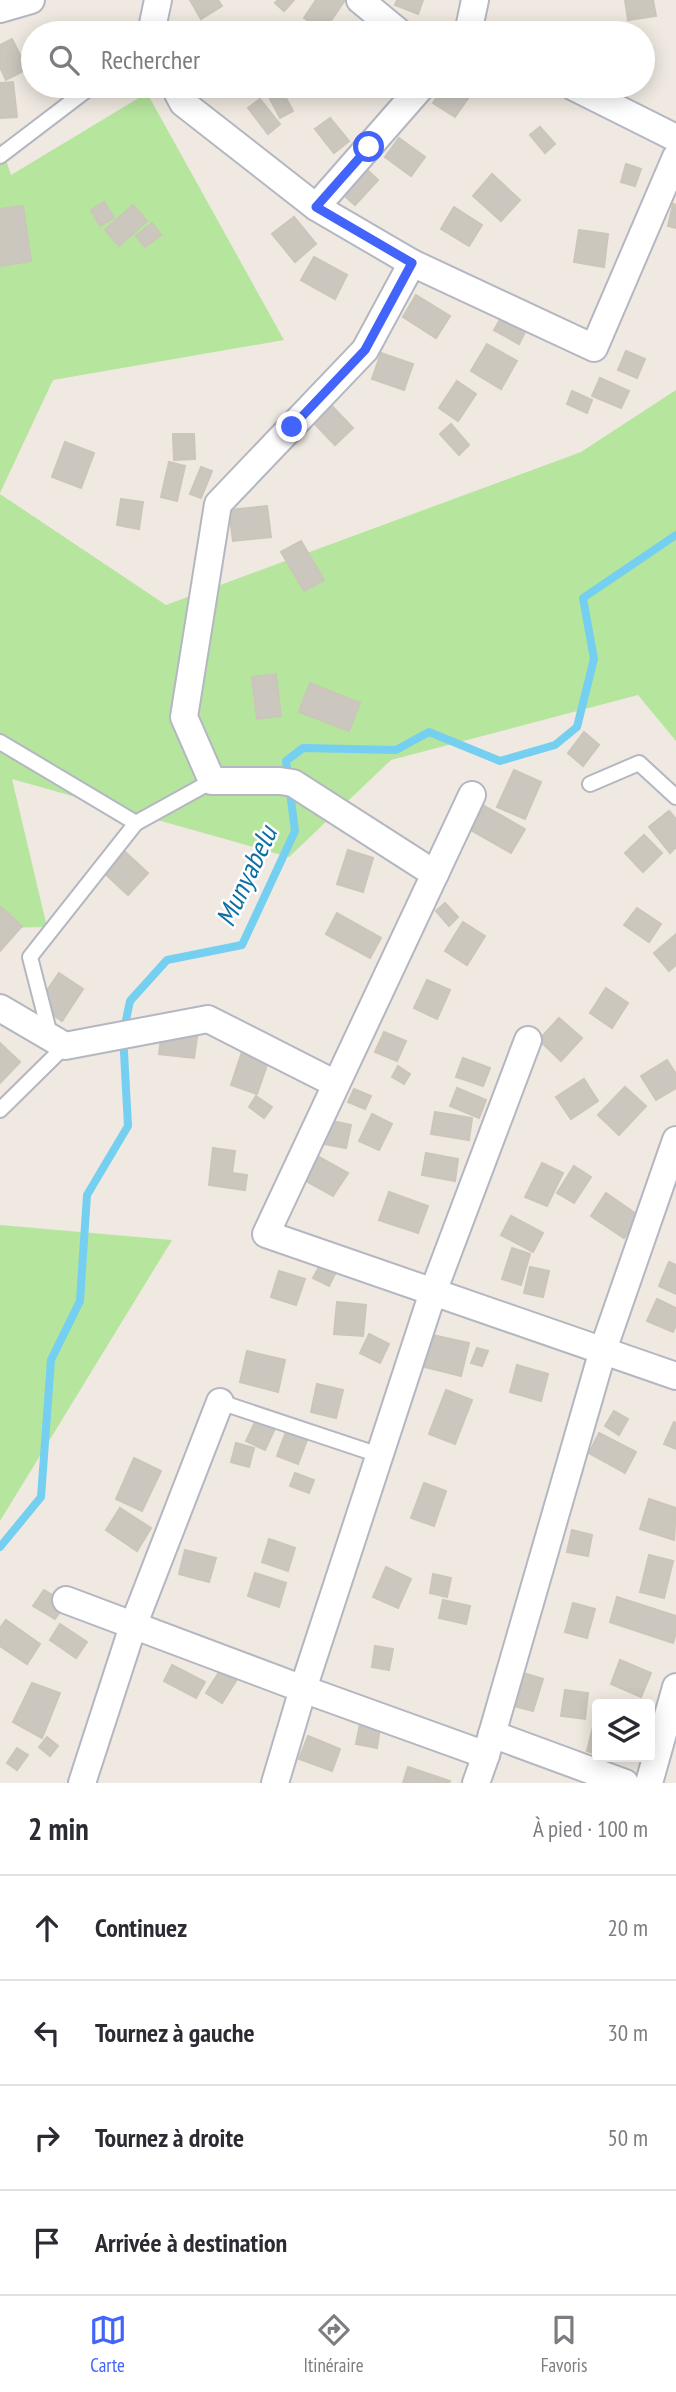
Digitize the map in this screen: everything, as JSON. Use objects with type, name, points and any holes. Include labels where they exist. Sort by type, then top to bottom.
[{"type":"street","points":[[0,9],[31,0]]},
{"type":"street","points":[[154,21],[158,0]]},
{"type":"street","points":[[360,0],[385,21]]},
{"type":"street","points":[[471,21],[475,0]]},
{"type":"street","points":[[180,98],[183,103],[316,207],[412,263],[594,348],[676,157]]},
{"type":"street","points":[[316,207],[411,98]]},
{"type":"street","points":[[596,98],[676,138]]},
{"type":"street","points":[[412,263],[365,350],[218,504],[184,717],[212,781],[286,782],[435,874]]},
{"type":"street","points":[[472,795],[266,1234],[676,1376]]},
{"type":"street","points":[[0,1008],[58,1041],[208,1019],[336,1084]]},
{"type":"street","points":[[275,1783],[303,1689],[433,1292],[528,1040]]},
{"type":"street","points":[[476,1783],[603,1350],[676,1140]]},
{"type":"street","points":[[82,1783],[133,1626],[220,1402]]},
{"type":"street","points":[[66,1600],[303,1689],[625,1783]]},
{"type":"street","points":[[649,1783],[676,1687]]},
{"type":"lane","points":[[0,156],[76,98]]},
{"type":"lane","points":[[0,742],[136,823]]},
{"type":"lane","points":[[590,784],[639,763],[676,797]]},
{"type":"lane","points":[[0,1110],[58,1041],[30,957],[136,823],[212,781]]},
{"type":"lane","points":[[220,1402],[379,1455]]},
{"type":"green space","points":[[139,98],[150,98],[284,340],[53,380],[0,493],[0,142],[11,175]]},
{"type":"green space","points":[[676,390],[676,741],[638,695],[391,760],[289,857],[12,779],[47,927],[0,928],[0,494],[166,605],[581,452]]},
{"type":"green space","points":[[0,1225],[172,1240],[0,1521]]},
{"type":"building","points":[[190,0],[218,0],[222,6],[201,19]]},
{"type":"building","points":[[278,0],[294,0],[284,11],[275,3]]},
{"type":"building","points":[[316,0],[345,0],[331,21],[309,21],[304,18]]},
{"type":"building","points":[[397,0],[423,0],[418,14],[395,5]]},
{"type":"building","points":[[625,0],[653,0],[656,16],[628,20]]},
{"type":"building","points":[[12,39],[21,57],[21,72],[6,80],[0,67],[0,45]]},
{"type":"building","points":[[13,82],[17,117],[0,118],[0,83]]},
{"type":"building","points":[[270,98],[286,98],[293,111],[280,118]]},
{"type":"building","points":[[436,98],[468,98],[455,117],[433,103]]},
{"type":"building","points":[[260,99],[280,124],[268,134],[248,108]]},
{"type":"building","points":[[330,118],[349,141],[334,153],[315,129]]},
{"type":"building","points":[[540,127],[555,144],[545,153],[530,135]]},
{"type":"building","points":[[399,138],[425,157],[411,176],[385,157]]},
{"type":"building","points":[[626,164],[641,169],[635,186],[621,182]]},
{"type":"building","points":[[363,166],[378,180],[355,205],[339,191]]},
{"type":"building","points":[[492,174],[520,200],[501,221],[473,196]]},
{"type":"building","points":[[104,202],[114,218],[100,226],[91,210]]},
{"type":"building","points":[[673,204],[676,205],[676,228],[668,226]]},
{"type":"building","points":[[133,205],[147,221],[119,246],[105,230]]},
{"type":"building","points":[[23,206],[31,261],[0,266],[0,209]]},
{"type":"building","points":[[454,207],[482,225],[469,246],[441,229]]},
{"type":"building","points":[[294,217],[316,244],[295,262],[272,234]]},
{"type":"building","points":[[152,223],[161,235],[145,247],[136,236]]},
{"type":"building","points":[[579,230],[608,234],[604,267],[574,262]]},
{"type":"building","points":[[314,257],[347,275],[335,299],[301,280]]},
{"type":"building","points":[[416,295],[450,316],[436,338],[403,317]]},
{"type":"building","points":[[506,309],[530,322],[519,344],[494,330]]},
{"type":"building","points":[[487,344],[517,361],[501,389],[471,371]]},
{"type":"building","points":[[626,351],[645,359],[637,378],[618,370]]},
{"type":"building","points":[[381,353],[413,364],[404,390],[372,379]]},
{"type":"building","points":[[600,378],[629,391],[621,408],[592,396]]},
{"type":"building","points":[[457,381],[476,394],[458,421],[439,408]]},
{"type":"building","points":[[572,391],[592,400],[587,413],[567,404]]},
{"type":"building","points":[[329,403],[353,428],[335,445],[311,420]]},
{"type":"building","points":[[451,424],[469,445],[459,455],[440,434]]},
{"type":"building","points":[[173,434],[194,434],[195,459],[174,460]]},
{"type":"building","points":[[65,442],[94,453],[81,488],[52,477]]},
{"type":"building","points":[[169,462],[185,466],[177,501],[161,497]]},
{"type":"building","points":[[201,467],[212,471],[201,498],[190,494]]},
{"type":"building","points":[[121,499],[143,502],[139,529],[117,525]]},
{"type":"building","points":[[267,506],[271,537],[233,541],[229,510]]},
{"type":"building","points":[[301,541],[324,580],[304,591],[281,552]]},
{"type":"building","points":[[276,674],[281,716],[257,719],[252,677]]},
{"type":"building","points":[[310,683],[360,703],[349,731],[299,712]]},
{"type":"building","points":[[584,732],[599,745],[583,766],[568,753]]},
{"type":"building","points":[[514,770],[541,782],[525,819],[497,807]]},
{"type":"building","points":[[481,804],[525,829],[511,853],[467,828]]},
{"type":"building","points":[[669,811],[676,819],[676,847],[670,853],[649,827]]},
{"type":"building","points":[[644,835],[662,853],[643,872],[625,853]]},
{"type":"building","points":[[122,849],[148,873],[128,895],[102,871]]},
{"type":"building","points":[[348,850],[373,858],[363,892],[337,884]]},
{"type":"building","points":[[445,903],[458,917],[449,926],[436,911]]},
{"type":"building","points":[[0,908],[22,926],[0,951]]},
{"type":"building","points":[[637,908],[661,924],[649,942],[624,925]]},
{"type":"building","points":[[337,913],[381,938],[370,958],[326,934]]},
{"type":"building","points":[[463,922],[485,936],[467,965],[445,951]]},
{"type":"building","points":[[676,934],[676,965],[669,971],[654,953]]},
{"type":"building","points":[[59,973],[83,989],[62,1021],[38,1004]]},
{"type":"building","points":[[427,980],[450,990],[437,1019],[414,1008]]},
{"type":"building","points":[[606,988],[628,1003],[612,1028],[590,1013]]},
{"type":"building","points":[[559,1018],[582,1038],[561,1061],[539,1040]]},
{"type":"building","points":[[163,1019],[199,1024],[194,1058],[159,1054]]},
{"type":"building","points":[[384,1032],[406,1041],[397,1061],[375,1052]]},
{"type":"building","points":[[0,1043],[20,1062],[0,1083]]},
{"type":"building","points":[[243,1049],[269,1059],[257,1094],[231,1085]]},
{"type":"building","points":[[463,1058],[490,1068],[483,1086],[456,1077]]},
{"type":"building","points":[[667,1060],[676,1074],[676,1088],[656,1100],[641,1076]]},
{"type":"building","points":[[398,1066],[410,1074],[404,1084],[392,1077]]},
{"type":"building","points":[[584,1079],[598,1101],[571,1119],[556,1097]]},
{"type":"building","points":[[625,1087],[646,1106],[619,1135],[598,1115]]},
{"type":"building","points":[[457,1088],[486,1100],[479,1118],[450,1106]]},
{"type":"building","points":[[354,1089],[371,1096],[365,1109],[348,1102]]},
{"type":"building","points":[[256,1096],[272,1107],[264,1118],[249,1107]]},
{"type":"building","points":[[435,1112],[472,1118],[469,1140],[431,1134]]},
{"type":"building","points":[[372,1114],[392,1124],[379,1150],[359,1141]]},
{"type":"building","points":[[328,1120],[351,1125],[346,1148],[324,1144]]},
{"type":"building","points":[[213,1148],[235,1151],[232,1173],[247,1175],[245,1190],[209,1185]]},
{"type":"building","points":[[426,1153],[458,1159],[455,1181],[422,1175]]},
{"type":"building","points":[[319,1157],[348,1173],[333,1196],[304,1180]]},
{"type":"building","points":[[542,1163],[563,1173],[547,1206],[525,1197]]},
{"type":"building","points":[[574,1166],[591,1177],[574,1203],[557,1193]]},
{"type":"building","points":[[389,1192],[428,1206],[418,1233],[379,1220]]},
{"type":"building","points":[[606,1193],[639,1216],[624,1238],[591,1216]]},
{"type":"building","points":[[511,1216],[543,1233],[533,1252],[501,1235]]},
{"type":"building","points":[[512,1248],[530,1254],[521,1285],[502,1279]]},
{"type":"building","points":[[669,1262],[676,1265],[676,1294],[659,1286]]},
{"type":"building","points":[[319,1267],[335,1274],[329,1286],[313,1278]]},
{"type":"building","points":[[530,1267],[549,1271],[543,1297],[524,1293]]},
{"type":"building","points":[[279,1271],[305,1279],[296,1305],[271,1297]]},
{"type":"building","points":[[657,1299],[676,1308],[676,1325],[673,1332],[647,1321]]},
{"type":"building","points":[[337,1302],[366,1305],[363,1336],[334,1334]]},
{"type":"building","points":[[369,1334],[389,1344],[380,1363],[360,1353]]},
{"type":"building","points":[[428,1334],[469,1343],[461,1376],[421,1366]]},
{"type":"building","points":[[477,1348],[488,1351],[482,1366],[471,1363]]},
{"type":"building","points":[[247,1351],[285,1360],[278,1392],[240,1382]]},
{"type":"building","points":[[517,1365],[548,1374],[541,1401],[510,1392]]},
{"type":"building","points":[[317,1384],[343,1390],[336,1418],[311,1412]]},
{"type":"building","points":[[446,1390],[472,1400],[455,1444],[429,1434]]},
{"type":"building","points":[[614,1411],[628,1419],[619,1435],[605,1426]]},
{"type":"building","points":[[258,1416],[277,1424],[265,1450],[246,1441]]},
{"type":"building","points":[[674,1422],[676,1423],[676,1449],[664,1444]]},
{"type":"building","points":[[289,1424],[310,1432],[298,1464],[277,1456]]},
{"type":"building","points":[[599,1433],[636,1452],[625,1473],[589,1453]]},
{"type":"building","points":[[236,1443],[254,1448],[249,1467],[231,1462]]},
{"type":"building","points":[[134,1458],[161,1471],[142,1511],[116,1499]]},
{"type":"building","points":[[295,1473],[314,1480],[309,1493],[290,1486]]},
{"type":"building","points":[[424,1483],[446,1491],[434,1526],[411,1518]]},
{"type":"building","points":[[649,1499],[676,1508],[674,1540],[640,1529]]},
{"type":"building","points":[[120,1508],[151,1528],[137,1551],[106,1530]]},
{"type":"building","points":[[572,1530],[592,1535],[588,1556],[567,1552]]},
{"type":"building","points":[[269,1539],[295,1548],[288,1571],[262,1562]]},
{"type":"building","points":[[185,1550],[216,1558],[209,1582],[179,1574]]},
{"type":"building","points":[[649,1555],[673,1561],[664,1598],[640,1592]]},
{"type":"building","points":[[386,1567],[411,1579],[398,1608],[373,1597]]},
{"type":"building","points":[[255,1573],[286,1583],[279,1607],[248,1596]]},
{"type":"building","points":[[433,1574],[451,1578],[447,1597],[430,1593]]},
{"type":"building","points":[[44,1590],[66,1603],[55,1619],[33,1606]]},
{"type":"building","points":[[617,1597],[676,1616],[673,1643],[610,1622]]},
{"type":"building","points":[[443,1600],[470,1606],[466,1624],[439,1618]]},
{"type":"building","points":[[573,1603],[595,1609],[587,1638],[565,1632]]},
{"type":"building","points":[[6,1620],[40,1644],[27,1664],[0,1646],[0,1628]]},
{"type":"building","points":[[60,1624],[87,1642],[76,1658],[50,1640]]},
{"type":"building","points":[[375,1646],[393,1649],[389,1670],[372,1667]]},
{"type":"building","points":[[620,1660],[651,1673],[641,1697],[611,1684]]},
{"type":"building","points":[[172,1665],[205,1682],[196,1698],[164,1681]]},
{"type":"building","points":[[223,1666],[239,1676],[222,1703],[206,1693]]},
{"type":"building","points":[[520,1672],[543,1679],[533,1711],[510,1705]]},
{"type":"building","points":[[32,1683],[60,1693],[42,1738],[13,1722]]},
{"type":"building","points":[[565,1690],[588,1693],[585,1719],[561,1716]]},
{"type":"building","points":[[360,1724],[380,1727],[377,1748],[356,1744]]},
{"type":"building","points":[[592,1731],[592,1752],[587,1751]]},
{"type":"building","points":[[308,1736],[340,1749],[332,1771],[299,1759]]},
{"type":"building","points":[[47,1737],[58,1746],[50,1756],[39,1747]]},
{"type":"building","points":[[17,1748],[28,1755],[17,1770],[7,1763]]},
{"type":"building","points":[[408,1767],[450,1781],[403,1783]]},
{"type":"waterway","name":"Munyabelu","points":[[0,1547],[41,1497],[51,1360],[80,1301],[87,1195],[128,1126],[123,1034],[130,1001],[167,960],[242,945],[295,831],[286,761],[303,748],[396,750],[429,732],[500,761],[555,745],[577,727],[594,659],[583,598],[676,535]]},
{"type":"route","points":[[292,427],[365,350],[412,263],[316,207],[369,147]]}]
